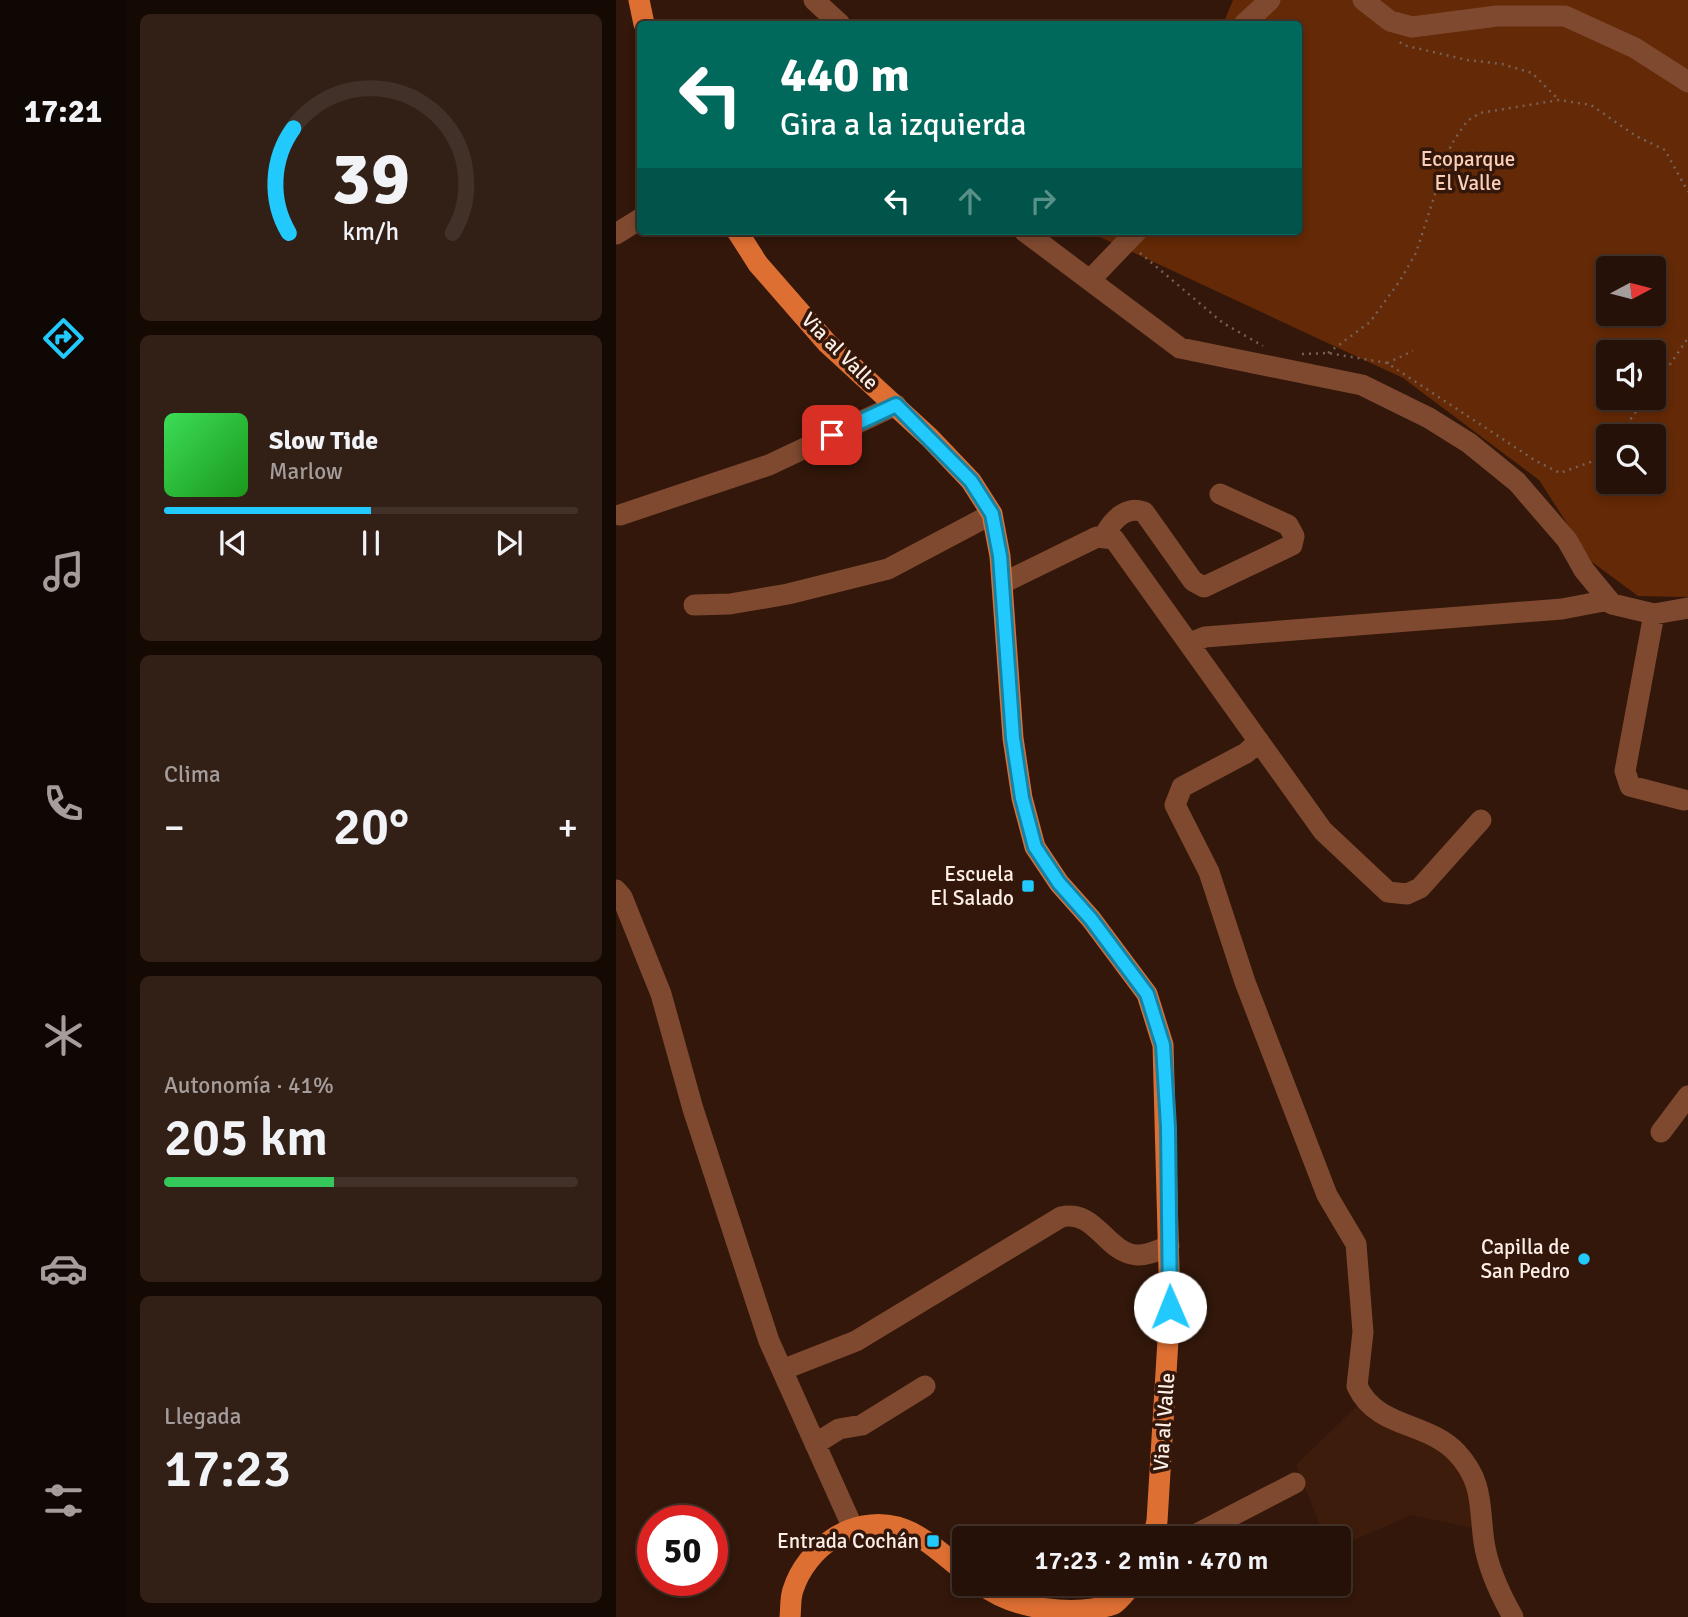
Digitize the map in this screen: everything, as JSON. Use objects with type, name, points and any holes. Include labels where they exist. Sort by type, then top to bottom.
[{"type":"main road","points":[[639,0],[643,21]]},
{"type":"main road","name":"Via al Valle","points":[[740,235],[758,264],[827,342],[896,405],[971,481],[992,514],[1002,580],[1013,738],[1022,798],[1035,847],[1059,883],[1091,919],[1147,994],[1163,1045],[1169,1246],[1170,1307],[1166,1401],[1156,1526]]},
{"type":"main road","points":[[790,1617],[792,1591],[800,1575],[829,1540],[853,1528],[873,1524],[897,1527],[919,1537],[952,1562]]},
{"type":"main road","points":[[1001,1596],[1022,1609],[1054,1616],[1084,1614],[1113,1605],[1121,1596]]},
{"type":"street","points":[[814,0],[836,21]]},
{"type":"street","points":[[1363,0],[1390,21],[1412,27],[1497,16],[1565,16],[1635,48],[1688,82]]},
{"type":"street","points":[[1248,21],[1273,1]]},
{"type":"street","points":[[616,234],[637,221]]},
{"type":"street","points":[[1038,235],[1180,348],[1362,385],[1429,418],[1469,443],[1517,482],[1567,540],[1584,570],[1612,604],[1654,614],[1688,608]]},
{"type":"street","points":[[1091,279],[1132,237]]},
{"type":"street","points":[[620,515],[769,465],[896,405]]},
{"type":"street","points":[[1002,580],[1009,580],[1104,536],[1111,522],[1128,511],[1141,511],[1148,515],[1193,581],[1204,587],[1292,545],[1294,536],[1288,525],[1220,494]]},
{"type":"street","points":[[694,606],[730,604],[788,594],[888,569],[992,514]]},
{"type":"street","points":[[1104,536],[1118,542],[1324,831],[1388,892],[1407,894],[1420,888],[1481,820]]},
{"type":"street","points":[[1190,643],[1205,637],[1562,609],[1609,600]]},
{"type":"street","points":[[1654,614],[1625,771],[1630,786],[1684,800]]},
{"type":"street","points":[[1259,741],[1246,753],[1182,788],[1175,799],[1176,812],[1209,872],[1245,982],[1327,1195],[1356,1244],[1363,1332],[1357,1387],[1374,1411],[1438,1437],[1464,1461],[1481,1500],[1489,1563],[1513,1617]]},
{"type":"street","points":[[616,890],[622,897],[661,994],[693,1109],[769,1342],[853,1528]]},
{"type":"street","points":[[1661,1132],[1688,1096]]},
{"type":"street","points":[[782,1370],[856,1341],[1061,1217],[1071,1215],[1086,1219],[1123,1250],[1139,1255],[1169,1246]]},
{"type":"street","points":[[815,1444],[839,1429],[862,1424],[925,1386]]},
{"type":"street","points":[[1212,1526],[1296,1483]]},
{"type":"street","points":[[1116,1617],[1125,1596]]},
{"type":"path","points":[[1390,21],[1388,29],[1403,46],[1467,60],[1502,64],[1532,73],[1559,100]]},
{"type":"path","points":[[1328,353],[1370,322],[1399,282],[1416,253],[1451,145],[1467,121],[1480,113],[1559,100],[1591,105],[1636,136],[1665,150],[1688,192]]},
{"type":"path","points":[[1132,237],[1223,323],[1270,349]]},
{"type":"path","points":[[1666,370],[1688,338]]},
{"type":"path","points":[[1387,363],[1413,352]]},
{"type":"path","points":[[1294,354],[1328,353],[1387,363],[1536,461],[1560,473],[1596,460]]},
{"type":"shaded area","points":[[1358,1405],[1453,1449],[1477,1512],[1472,1528],[1411,1515],[1351,1542],[1351,1526],[1320,1526],[1296,1465]]},
{"type":"green space","name":"Ecoparque El Valle","points":[[1233,0],[1688,0],[1688,597],[1638,596],[1592,562],[1539,480],[1403,378],[1096,235],[1302,235],[1302,21],[1224,21]]},
{"type":"place","name":"Escuela El Salado","points":[[1028,886]]},
{"type":"place","name":"Capilla de San Pedro","points":[[1584,1259]]},
{"type":"place","name":"Entrada Cochán","points":[[933,1541]]},
{"type":"route","points":[[832,435],[896,405],[971,481],[992,514],[1000,556],[1013,738],[1022,798],[1035,847],[1059,883],[1091,919],[1147,994],[1163,1045],[1168,1127],[1170,1307]]}]
